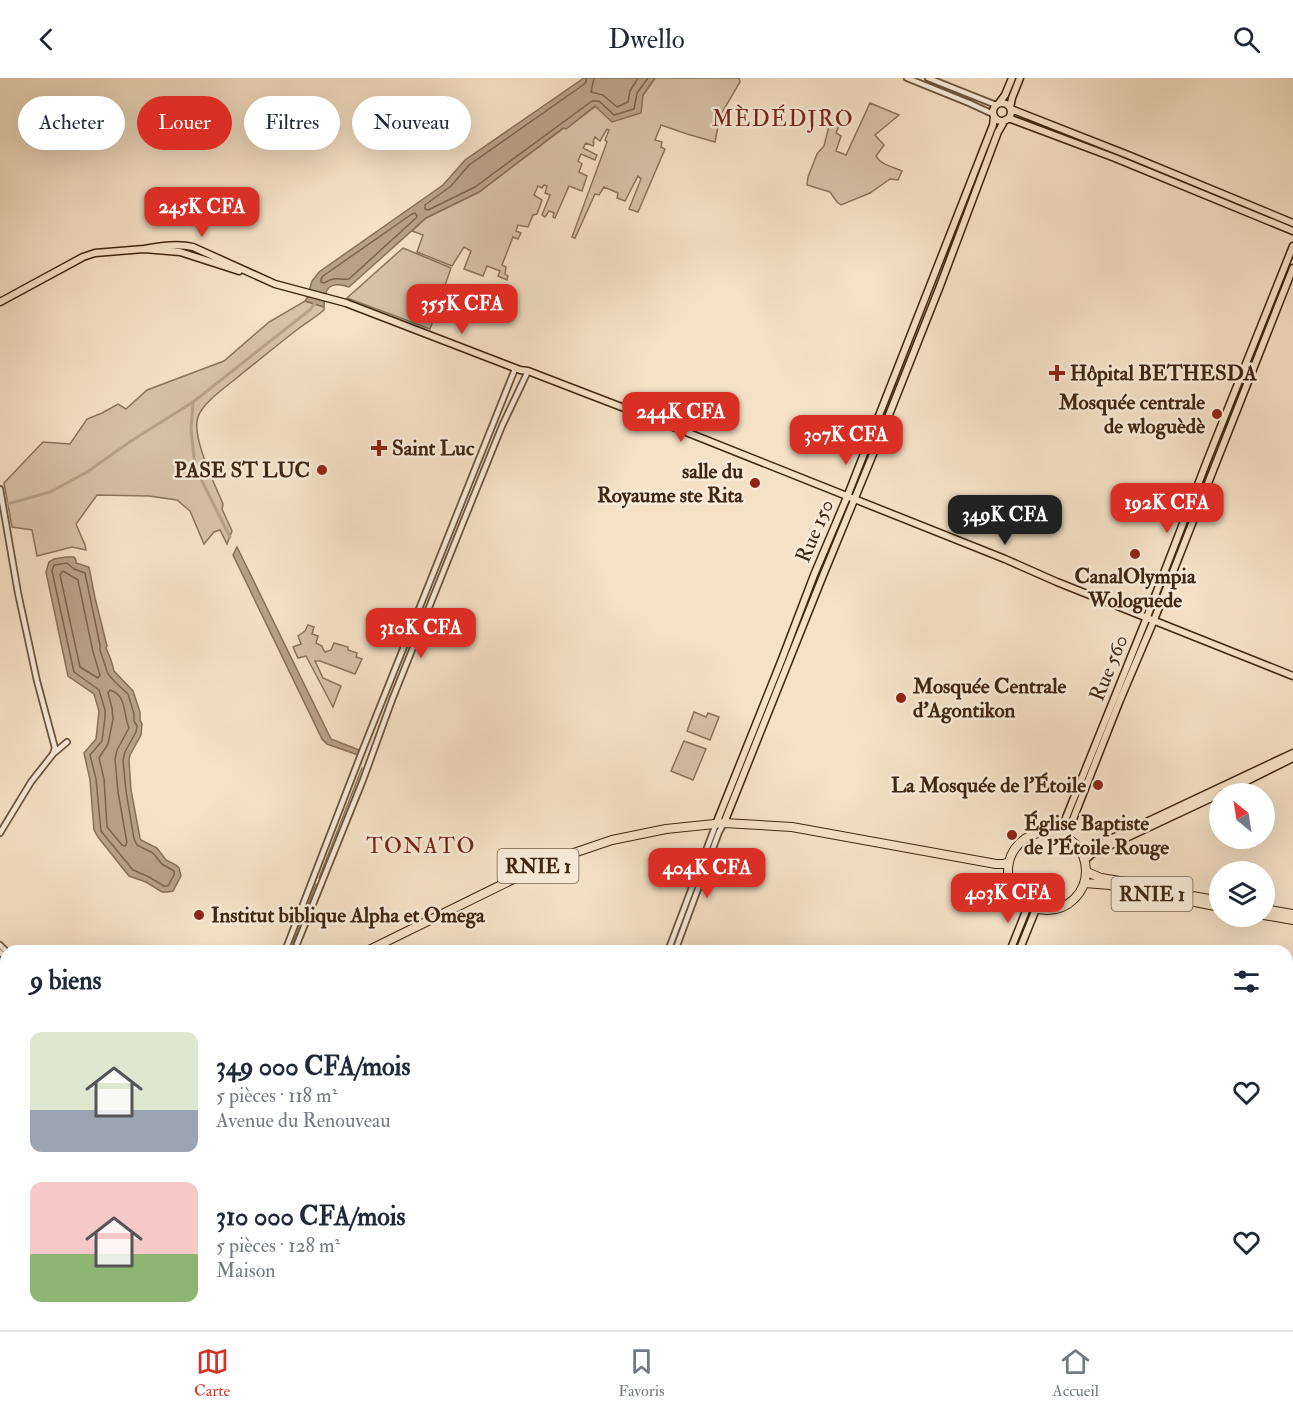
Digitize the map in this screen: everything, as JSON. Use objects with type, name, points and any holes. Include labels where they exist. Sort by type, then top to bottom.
[{"type":"highway","name":"RNIE 1","points":[[379,945],[530,870],[566,855],[612,840],[655,831],[720,824],[792,827],[996,864],[1009,862]]},
{"type":"highway","points":[[1032,908],[1018,898],[1010,885],[1009,862],[1016,848],[1030,836],[1042,833],[1062,835]]},
{"type":"highway","name":"RNIE 1","points":[[1032,908],[1051,910],[1066,906],[1078,895],[1085,883],[1087,872],[1081,851],[1074,842],[1062,835]]},
{"type":"highway","name":"RNIE 1","points":[[1087,872],[1101,878],[1209,899]]},
{"type":"highway","name":"RNIE 1","points":[[1085,883],[1110,885],[1209,905]]},
{"type":"highway","points":[[1275,911],[1293,914]]},
{"type":"highway","points":[[1275,917],[1293,920]]},
{"type":"main road","points":[[1012,78],[1007,91],[993,109],[993,115],[998,120],[1011,119],[1115,158],[1293,231]]},
{"type":"main road","points":[[1006,120],[1010,115],[1012,98],[1020,78]]},
{"type":"main road","points":[[997,104],[1006,103],[1010,109],[1293,223]]},
{"type":"main road","name":"Rue 150","points":[[720,824],[822,578],[850,498],[994,123],[993,115]]},
{"type":"main road","name":"Rue 150","points":[[720,824],[814,575],[885,425],[1000,128],[1006,120]]},
{"type":"main road","points":[[0,302],[89,255],[161,246],[193,247],[274,284],[356,307],[675,428],[1293,676]]},
{"type":"main road","name":"Rue 560","points":[[1062,835],[1066,832],[1116,710],[1207,461],[1293,246]]},
{"type":"main road","name":"Rue 560","points":[[1151,618],[1293,268]]},
{"type":"main road","points":[[814,575],[822,578]]},
{"type":"main road","points":[[1081,851],[1293,753]]},
{"type":"main road","points":[[1242,783],[1293,758]]},
{"type":"main road","points":[[1085,860],[1092,854],[1209,799]]},
{"type":"main road","points":[[1013,945],[1032,908]]},
{"type":"main road","points":[[1021,945],[1032,908]]},
{"type":"street","points":[[907,78],[993,115]]},
{"type":"street","points":[[928,78],[997,104]]},
{"type":"street","points":[[287,945],[378,713],[518,369]]},
{"type":"street","points":[[297,945],[502,426],[528,371]]},
{"type":"street","points":[[0,489],[34,671],[55,748],[53,754]]},
{"type":"street","points":[[0,833],[31,782],[53,754],[67,742],[61,743],[53,740]]},
{"type":"street","points":[[670,945],[720,824]]},
{"type":"street","points":[[677,945],[720,824]]},
{"type":"shaded area","points":[[655,78],[739,78],[740,82],[720,116],[715,142],[661,125],[655,140],[662,142],[661,147],[665,149],[638,212],[629,209],[641,179],[638,176],[625,201],[617,198],[618,193],[604,187],[599,195],[595,194],[575,238],[572,237],[607,142],[605,140],[609,130],[607,129],[600,141],[595,137],[593,146],[586,143],[583,148],[597,155],[595,160],[581,154],[578,161],[582,164],[579,172],[587,176],[582,191],[569,186],[555,218],[554,213],[549,211],[545,217],[542,215],[550,195],[545,193],[547,186],[544,185],[542,188],[538,186],[534,195],[542,200],[537,214],[533,215],[528,227],[518,225],[516,231],[521,233],[518,239],[513,237],[502,265],[506,267],[507,280],[498,276],[500,271],[487,266],[483,276],[464,269],[471,251],[464,247],[452,266],[417,252],[423,235],[412,231],[426,218],[479,192],[596,106],[643,95]]},
{"type":"shaded area","points":[[870,103],[899,115],[875,135],[884,145],[876,156],[884,164],[902,171],[898,180],[890,179],[870,193],[841,205],[830,192],[807,185],[808,177],[817,154],[824,146],[830,122],[839,126],[836,133],[841,136],[836,151],[846,155]]},
{"type":"shaded area","points":[[403,248],[451,268],[430,329],[347,298]]},
{"type":"shaded area","points":[[305,301],[324,307],[324,310],[219,392],[208,402],[198,417],[198,436],[201,448],[232,531],[227,544],[220,530],[214,532],[204,544],[190,511],[177,500],[149,496],[97,495],[76,524],[86,550],[72,547],[37,556],[32,530],[12,527],[4,483],[43,442],[70,444],[87,419],[118,404],[126,409],[147,390],[224,361],[269,322]]},
{"type":"shaded area","points":[[308,625],[314,627],[312,634],[318,636],[316,643],[322,646],[325,652],[331,650],[334,643],[348,647],[348,650],[357,653],[356,657],[362,659],[355,674],[315,661],[323,678],[341,686],[333,707],[306,656],[298,658],[293,647],[301,644],[298,636],[305,631]]},
{"type":"shaded area","points":[[694,712],[706,717],[708,713],[719,717],[710,740],[687,731]]},
{"type":"shaded area","points":[[684,741],[706,749],[693,780],[671,771]]},
{"type":"water","points":[[584,78],[655,78],[643,95],[641,113],[612,122],[595,106],[479,192],[426,218],[349,287],[333,285],[329,287],[325,295],[324,307],[305,301],[312,281],[319,272],[443,185],[465,160]]},
{"type":"water","points":[[237,547],[331,739],[359,750],[358,755],[327,744],[322,739],[233,555]]},
{"type":"water","points":[[74,557],[76,563],[89,567],[106,648],[114,671],[133,691],[140,712],[141,735],[129,760],[131,790],[141,840],[157,848],[166,860],[179,868],[181,876],[173,891],[162,892],[146,882],[129,876],[94,830],[90,780],[84,753],[96,739],[99,711],[94,694],[68,676],[46,572],[49,562]]},
{"type":"waterway","points":[[1235,401],[1293,255]]},
{"type":"waterway","points":[[0,506],[50,492],[87,472],[193,402],[311,309],[315,303]]},
{"type":"waterway","points":[[193,403],[191,429],[195,467],[230,537]]},
{"type":"waterway","points":[[1157,599],[1230,411]]},
{"type":"waterway","points":[[319,878],[362,768]]},
{"type":"waterway","points":[[292,945],[316,884]]},
{"type":"place","name":"Hôpital BETHESDA","points":[[1057,373]]},
{"type":"place","name":"Mosquée centrale de wloguèdè","points":[[1217,414]]},
{"type":"place","name":"Saint Luc","points":[[379,448]]},
{"type":"place","name":"PASE ST LUC","points":[[322,470]]},
{"type":"place","name":"salle du Royaume ste Rita","points":[[755,483]]},
{"type":"place","name":"CanalOlympia Wologuede","points":[[1135,554]]},
{"type":"place","name":"Mosquée Centrale d'Agontikon","points":[[901,698]]},
{"type":"place","name":"La Mosquée de l'Étoile","points":[[1098,785]]},
{"type":"place","name":"Église Baptiste de l'Étoile Rouge","points":[[1012,835]]},
{"type":"place","name":"Institut biblique Alpha et Omega","points":[[199,915]]},
{"type":"district","name":"MÈDÉDJRO","points":[[783,119]]},
{"type":"district","name":"TONATO","points":[[421,846]]}]
